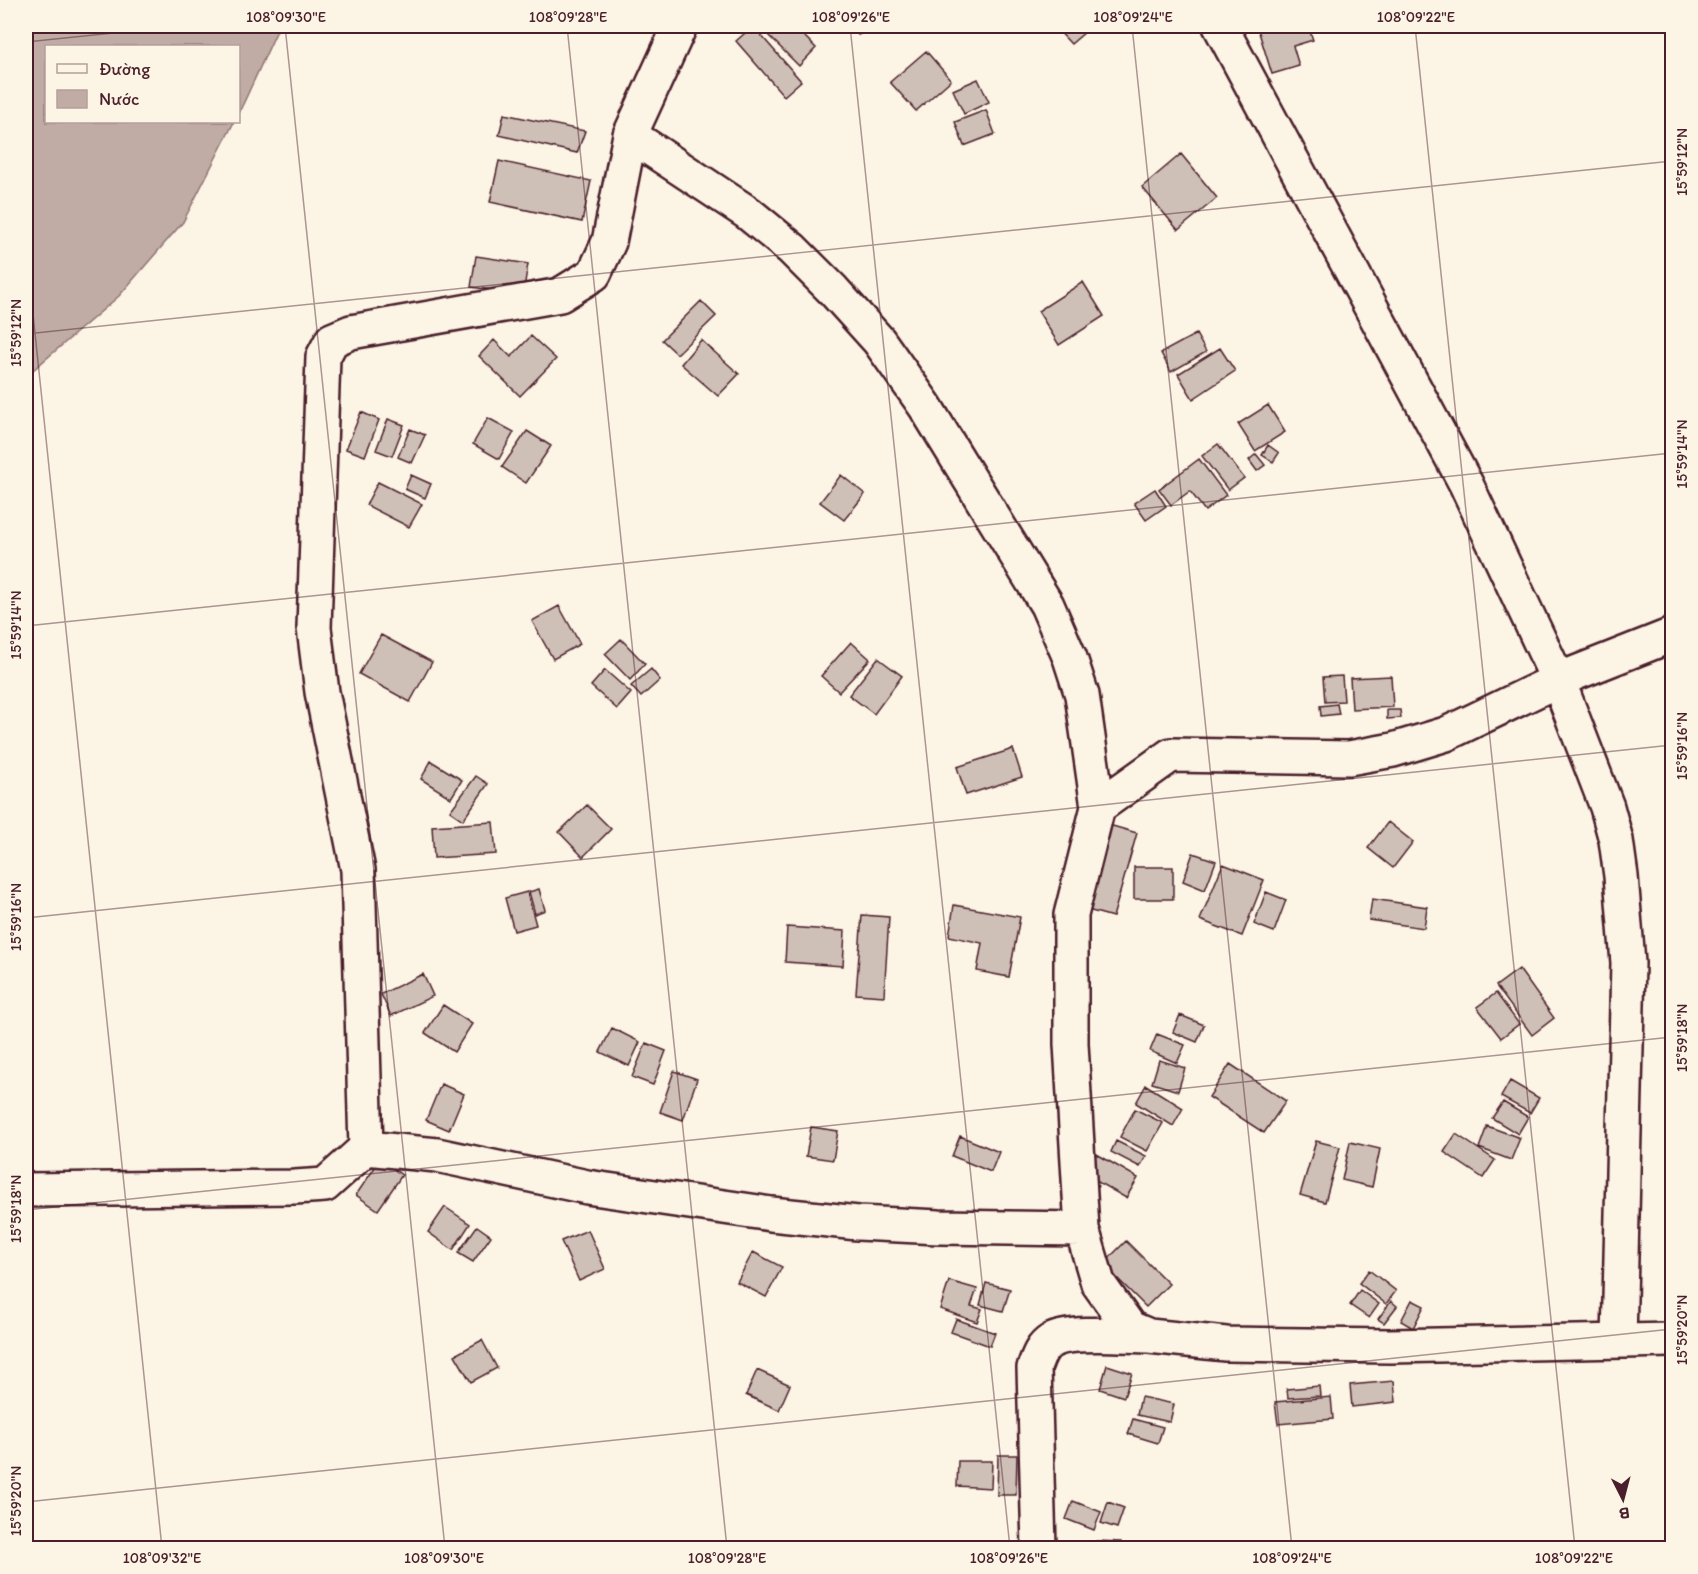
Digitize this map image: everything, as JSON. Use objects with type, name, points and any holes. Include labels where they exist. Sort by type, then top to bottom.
[{"type":"street","points":[[366,1148],[358,870],[322,692],[314,628],[323,357],[332,340],[351,332],[560,295],[594,274],[609,242],[630,135],[680,26]]},
{"type":"street","points":[[1220,26],[1466,484],[1558,680],[1607,807],[1616,840],[1626,916],[1628,963],[1619,1341]]},
{"type":"street","points":[[630,135],[748,213],[792,249],[879,341],[925,406],[1047,605],[1070,658],[1082,695],[1098,807],[1071,915],[1071,1044],[1082,1229],[1098,1283],[1130,1328],[1149,1336]]},
{"type":"street","points":[[1098,807],[1171,755],[1348,758],[1392,750],[1446,734],[1558,680],[1672,635]]},
{"type":"street","points":[[26,1190],[326,1185],[366,1148],[437,1155],[586,1187],[771,1214],[858,1223],[1082,1229]]},
{"type":"street","points":[[1039,1548],[1034,1368],[1040,1352],[1050,1341],[1066,1335],[1149,1336],[1226,1344],[1391,1346],[1672,1340]]},
{"type":"water","points":[[26,26],[279,26],[240,111],[240,45],[45,45],[45,123],[233,123],[183,222],[119,296],[26,376]]},
{"type":"building","points":[[753,26],[801,81],[784,96],[736,41]]},
{"type":"building","points":[[763,26],[794,26],[816,48],[799,66],[761,28]]},
{"type":"building","points":[[853,26],[877,26],[858,35]]},
{"type":"building","points":[[1054,26],[1092,26],[1071,44]]},
{"type":"building","points":[[1257,26],[1308,26],[1313,40],[1293,46],[1299,66],[1272,74]]},
{"type":"building","points":[[926,51],[951,80],[916,111],[890,82]]},
{"type":"building","points":[[978,79],[989,102],[964,114],[953,90]]},
{"type":"building","points":[[986,110],[995,134],[964,146],[955,122]]},
{"type":"building","points":[[504,114],[585,131],[577,153],[499,135]]},
{"type":"building","points":[[1181,154],[1217,198],[1178,230],[1142,187]]},
{"type":"building","points":[[499,161],[591,181],[582,222],[490,202]]},
{"type":"building","points":[[476,256],[528,264],[523,294],[471,287]]},
{"type":"building","points":[[1083,282],[1104,316],[1059,345],[1038,311]]},
{"type":"building","points":[[701,301],[716,316],[677,354],[662,340]]},
{"type":"building","points":[[1196,334],[1206,352],[1171,372],[1161,353]]},
{"type":"building","points":[[531,336],[556,359],[520,396],[479,356],[494,340],[511,357]]},
{"type":"building","points":[[701,340],[739,374],[718,396],[681,364]]},
{"type":"building","points":[[1220,348],[1235,371],[1193,399],[1178,374]]},
{"type":"building","points":[[1268,405],[1285,432],[1255,451],[1238,424]]},
{"type":"building","points":[[361,412],[379,420],[365,456],[346,449]]},
{"type":"building","points":[[488,418],[514,432],[499,459],[473,444]]},
{"type":"building","points":[[388,419],[404,425],[392,456],[376,450]]},
{"type":"building","points":[[410,429],[425,435],[412,463],[398,457]]},
{"type":"building","points":[[527,431],[551,446],[526,483],[502,467]]},
{"type":"building","points":[[1218,444],[1244,478],[1228,490],[1202,456]]},
{"type":"building","points":[[1268,445],[1279,453],[1273,462],[1262,455]]},
{"type":"building","points":[[1256,454],[1265,465],[1257,471],[1249,460]]},
{"type":"building","points":[[1199,459],[1226,495],[1205,511],[1190,491],[1171,505],[1159,489]]},
{"type":"building","points":[[411,475],[431,484],[425,498],[405,489]]},
{"type":"building","points":[[841,475],[865,494],[844,520],[820,502]]},
{"type":"building","points":[[378,482],[422,504],[409,527],[366,505]]},
{"type":"building","points":[[1155,489],[1166,506],[1146,520],[1134,503]]},
{"type":"building","points":[[559,606],[580,644],[553,659],[532,621]]},
{"type":"building","points":[[381,635],[432,662],[410,702],[359,674]]},
{"type":"building","points":[[621,639],[645,664],[630,680],[605,654]]},
{"type":"building","points":[[851,642],[870,659],[839,692],[821,676]]},
{"type":"building","points":[[878,658],[902,676],[874,714],[849,695]]},
{"type":"building","points":[[651,669],[660,680],[641,697],[631,686]]},
{"type":"building","points":[[605,670],[631,693],[617,709],[591,686]]},
{"type":"building","points":[[1342,676],[1344,701],[1325,702],[1323,677]]},
{"type":"building","points":[[1391,676],[1393,707],[1352,709],[1350,678]]},
{"type":"building","points":[[1337,704],[1339,714],[1321,716],[1320,706]]},
{"type":"building","points":[[1387,710],[1400,710],[1401,718],[1387,719]]},
{"type":"building","points":[[1013,749],[1022,777],[966,795],[957,767]]},
{"type":"building","points":[[431,761],[462,780],[451,798],[421,779]]},
{"type":"building","points":[[476,776],[488,784],[463,820],[450,811]]},
{"type":"building","points":[[587,805],[611,829],[583,857],[559,832]]},
{"type":"building","points":[[493,822],[496,854],[434,858],[432,826]]},
{"type":"building","points":[[1388,822],[1413,842],[1393,868],[1368,848]]},
{"type":"building","points":[[1109,825],[1137,833],[1113,917],[1084,909]]},
{"type":"building","points":[[1193,853],[1216,861],[1205,890],[1183,881]]},
{"type":"building","points":[[1223,864],[1264,880],[1242,936],[1200,920]]},
{"type":"building","points":[[1134,867],[1173,867],[1173,899],[1134,899]]},
{"type":"building","points":[[539,889],[545,910],[535,914],[529,892]]},
{"type":"building","points":[[527,892],[536,925],[514,931],[505,898]]},
{"type":"building","points":[[1266,892],[1286,900],[1274,932],[1254,924]]},
{"type":"building","points":[[1372,899],[1427,907],[1424,928],[1369,920]]},
{"type":"building","points":[[954,905],[1020,917],[1009,977],[977,971],[982,943],[949,936]]},
{"type":"building","points":[[862,915],[889,917],[884,996],[856,994]]},
{"type":"building","points":[[787,927],[845,931],[843,966],[785,962]]},
{"type":"building","points":[[1519,969],[1554,1018],[1532,1035],[1496,986]]},
{"type":"building","points":[[423,974],[433,996],[391,1016],[381,994]]},
{"type":"building","points":[[1496,993],[1519,1024],[1501,1038],[1477,1007]]},
{"type":"building","points":[[443,1005],[472,1024],[454,1052],[425,1033]]},
{"type":"building","points":[[1180,1015],[1204,1025],[1197,1042],[1173,1032]]},
{"type":"building","points":[[612,1028],[640,1042],[629,1066],[600,1052]]},
{"type":"building","points":[[1157,1034],[1185,1045],[1177,1063],[1150,1051]]},
{"type":"building","points":[[646,1043],[666,1051],[653,1085],[632,1077]]},
{"type":"building","points":[[1159,1060],[1185,1068],[1178,1091],[1152,1083]]},
{"type":"building","points":[[1230,1064],[1286,1101],[1264,1133],[1209,1097]]},
{"type":"building","points":[[674,1071],[697,1079],[683,1120],[660,1112]]},
{"type":"building","points":[[1510,1081],[1539,1098],[1530,1113],[1501,1097]]},
{"type":"building","points":[[441,1084],[464,1094],[449,1130],[426,1120]]},
{"type":"building","points":[[1146,1085],[1183,1108],[1173,1126],[1136,1103]]},
{"type":"building","points":[[1503,1102],[1528,1117],[1518,1134],[1492,1118]]},
{"type":"building","points":[[1135,1109],[1163,1123],[1147,1151],[1120,1137]]},
{"type":"building","points":[[1487,1126],[1520,1138],[1511,1160],[1479,1148]]},
{"type":"building","points":[[811,1127],[838,1131],[833,1160],[806,1156]]},
{"type":"building","points":[[1456,1134],[1495,1160],[1483,1178],[1444,1152]]},
{"type":"building","points":[[960,1136],[999,1152],[991,1172],[952,1156]]},
{"type":"building","points":[[1116,1141],[1146,1156],[1140,1167],[1111,1152]]},
{"type":"building","points":[[1316,1141],[1340,1147],[1325,1202],[1300,1195]]},
{"type":"building","points":[[1350,1142],[1380,1149],[1372,1187],[1342,1180]]},
{"type":"building","points":[[1095,1153],[1138,1178],[1126,1198],[1082,1173]]},
{"type":"building","points":[[380,1160],[402,1175],[378,1210],[356,1195]]},
{"type":"building","points":[[445,1207],[470,1224],[453,1250],[428,1232]]},
{"type":"building","points":[[477,1226],[491,1236],[473,1262],[458,1253]]},
{"type":"building","points":[[588,1230],[605,1269],[579,1281],[561,1241]]},
{"type":"building","points":[[1126,1241],[1169,1284],[1146,1307],[1103,1264]]},
{"type":"building","points":[[753,1252],[782,1267],[766,1297],[737,1282]]},
{"type":"building","points":[[1369,1270],[1396,1291],[1386,1304],[1359,1283]]},
{"type":"building","points":[[949,1281],[977,1289],[971,1306],[982,1309],[977,1322],[940,1309]]},
{"type":"building","points":[[986,1283],[1010,1289],[1003,1311],[980,1305]]},
{"type":"building","points":[[1360,1290],[1379,1304],[1369,1318],[1350,1305]]},
{"type":"building","points":[[1412,1300],[1424,1306],[1413,1328],[1401,1321]]},
{"type":"building","points":[[1391,1301],[1397,1306],[1384,1323],[1378,1319]]},
{"type":"building","points":[[956,1319],[995,1333],[990,1346],[951,1332]]},
{"type":"building","points":[[482,1340],[497,1368],[471,1382],[455,1355]]},
{"type":"building","points":[[1107,1365],[1132,1373],[1124,1397],[1100,1389]]},
{"type":"building","points":[[757,1370],[790,1385],[779,1410],[746,1395]]},
{"type":"building","points":[[1394,1381],[1396,1402],[1352,1407],[1350,1385]]},
{"type":"building","points":[[1319,1386],[1320,1396],[1288,1398],[1287,1389]]},
{"type":"building","points":[[1141,1397],[1174,1404],[1170,1422],[1137,1415]]},
{"type":"building","points":[[1331,1397],[1333,1419],[1278,1424],[1275,1402]]},
{"type":"building","points":[[1133,1419],[1163,1427],[1158,1443],[1128,1434]]},
{"type":"building","points":[[998,1455],[1017,1455],[1016,1495],[997,1495]]},
{"type":"building","points":[[958,1461],[992,1461],[991,1488],[957,1486]]},
{"type":"building","points":[[1073,1501],[1101,1512],[1094,1530],[1066,1519]]},
{"type":"building","points":[[1108,1502],[1124,1508],[1117,1528],[1101,1523]]},
{"type":"building","points":[[1096,1541],[1121,1542],[1120,1548],[1096,1548]]}]
